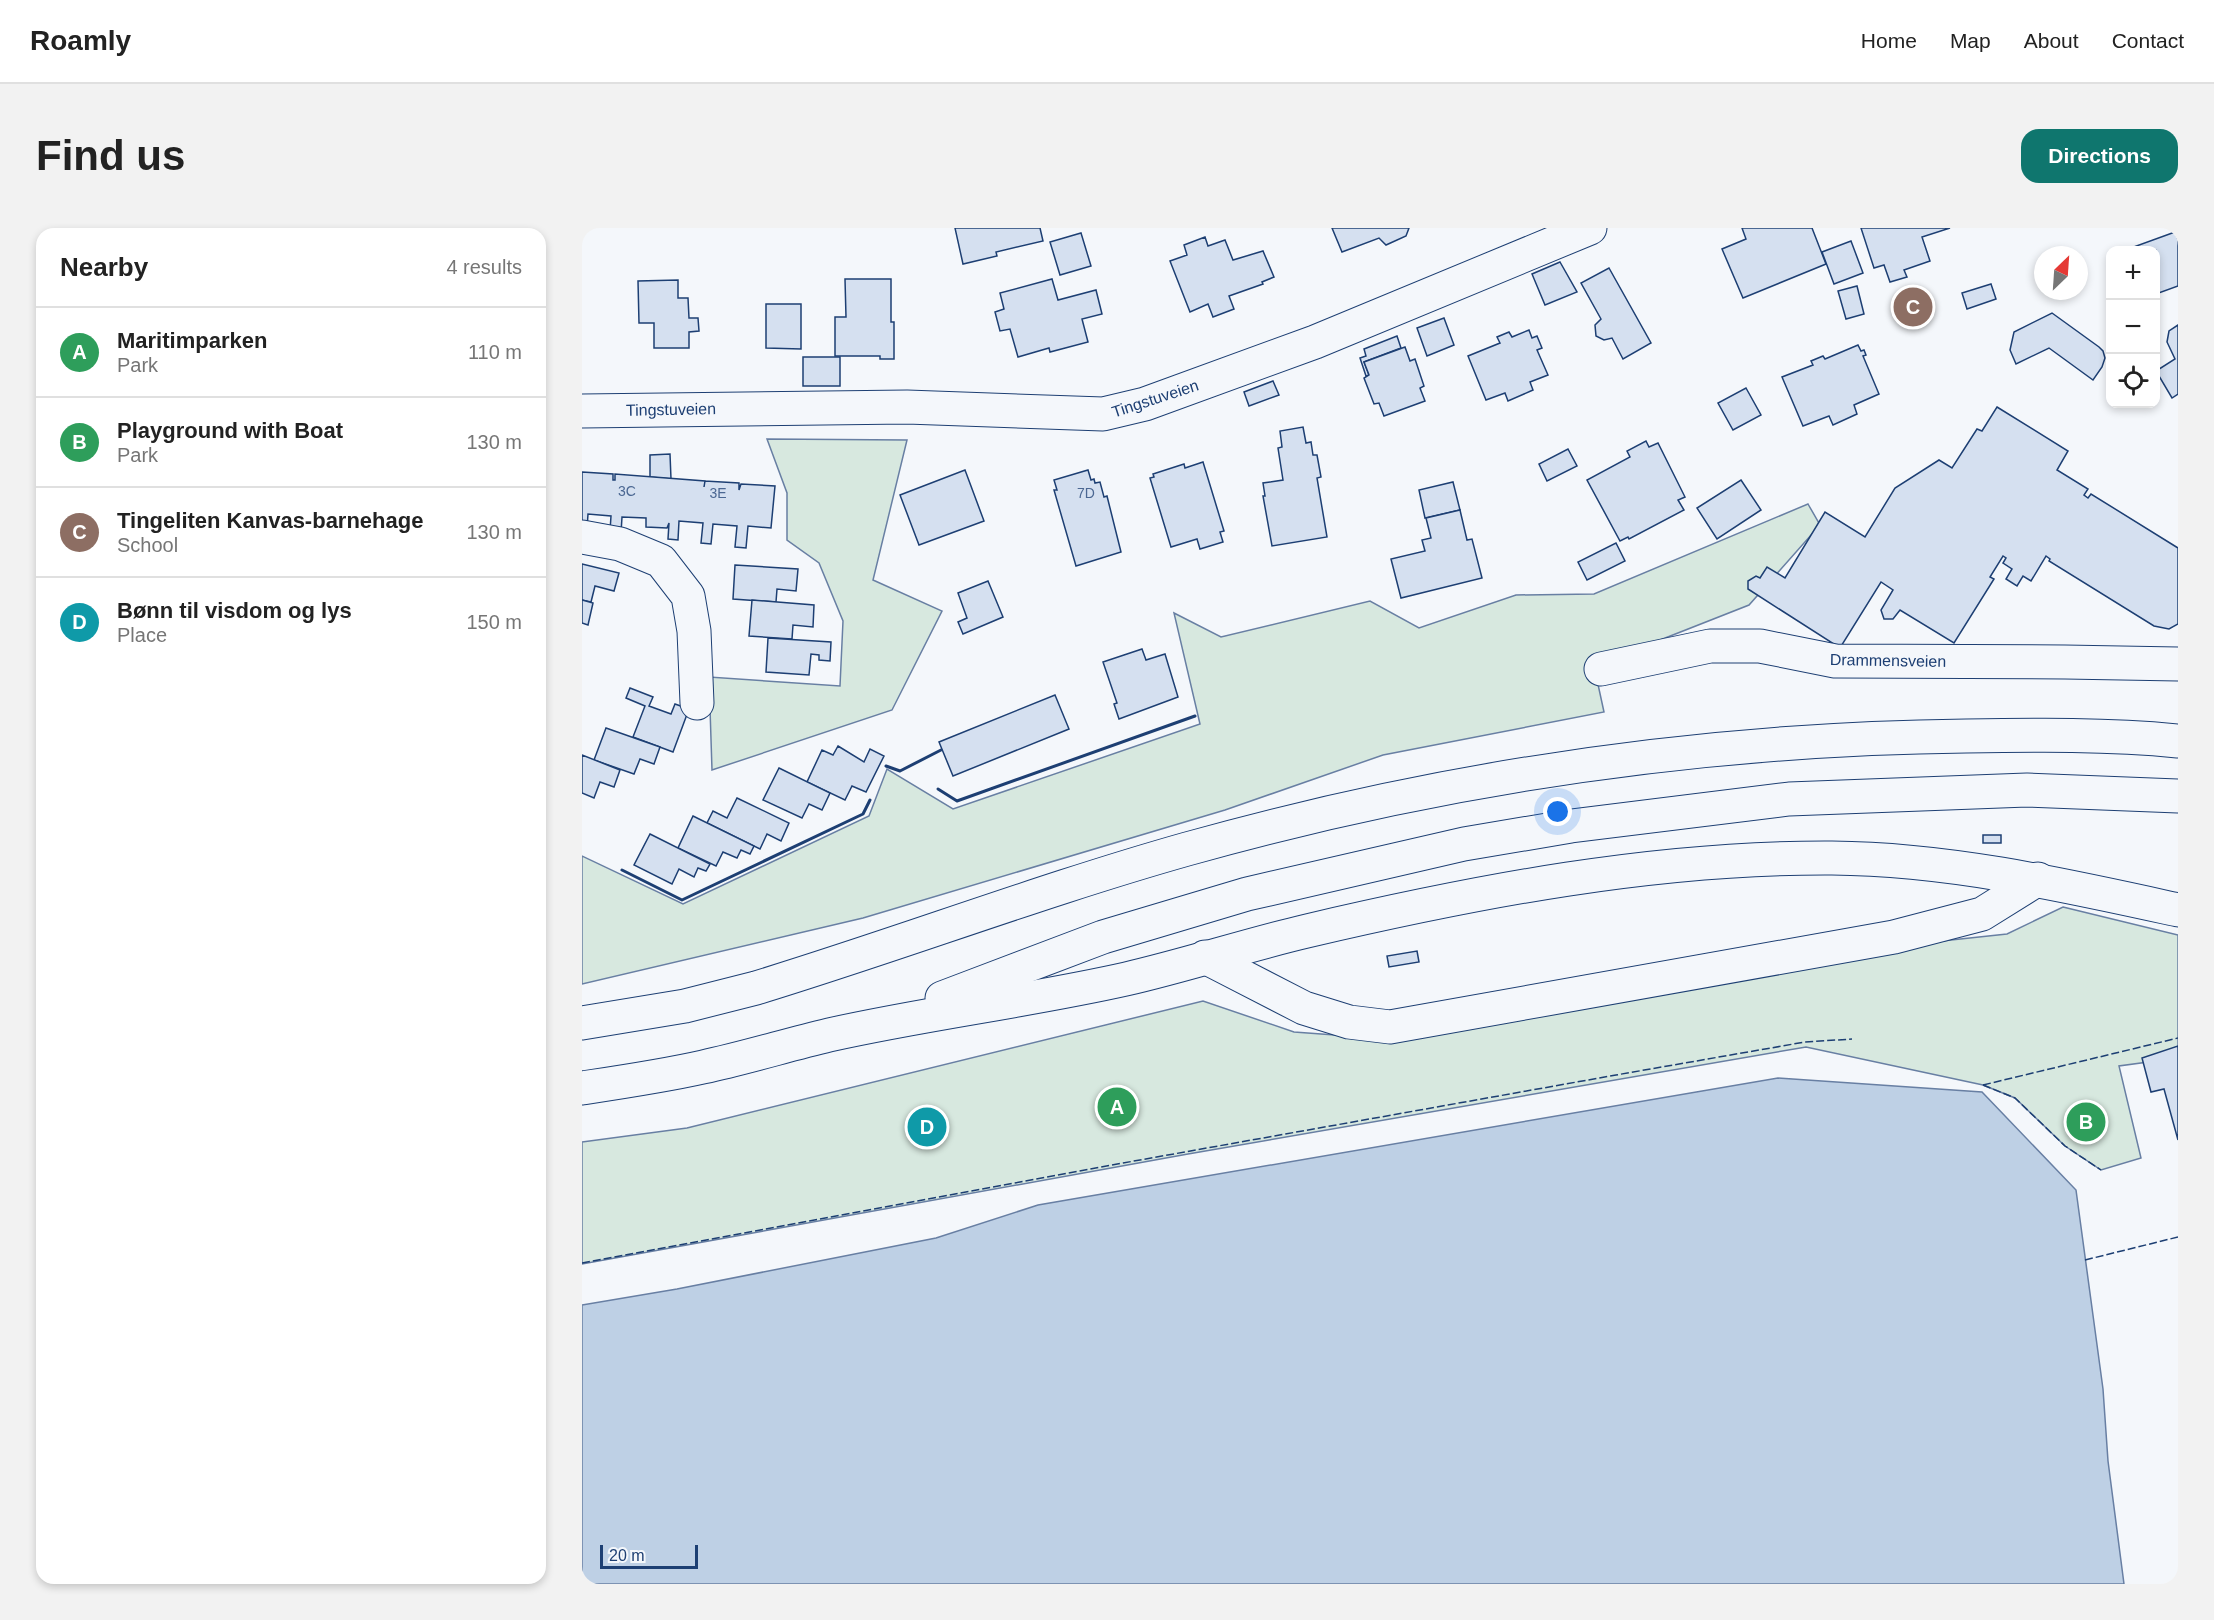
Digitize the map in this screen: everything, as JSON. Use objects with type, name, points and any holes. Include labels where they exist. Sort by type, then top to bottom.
[{"type":"main road","name":"Tingstuveien","points":[[582,411],[907,407],[1103,414],[1145,404],[1315,342],[1590,228]]},
{"type":"main road","points":[[582,537],[620,544],[661,561],[688,596],[694,631],[697,702]]},
{"type":"main road","name":"Drammensveien","points":[[1601,669],[1710,646],[1760,646],[1835,661],[2178,664]]},
{"type":"main road","points":[[2138,737],[2178,732]]},
{"type":"main road","points":[[582,1023],[685,1006],[756,988],[1084,881],[1262,829],[1332,812],[1487,782],[1681,753],[1782,744],[1909,737],[2138,737],[2178,741]]},
{"type":"main road","points":[[829,1035],[958,992],[1103,937],[1248,894],[1464,844],[1571,826],[1789,799],[2027,790],[2178,796]]},
{"type":"main road","points":[[582,1088],[700,1068],[829,1035],[1126,978],[1306,931],[1508,890],[1694,864],[1836,858],[1944,866],[2038,879],[2178,910]]},
{"type":"main road","points":[[1205,957],[1304,1008],[1349,1022],[1390,1027],[1894,937],[1982,915],[2038,879]]},
{"type":"shaded area","points":[[767,439],[907,440],[873,580],[942,611],[892,710],[712,770],[709,677],[840,686],[843,621],[819,563],[787,540],[787,493]]},
{"type":"shaded area","points":[[1808,504],[1820,525],[1749,605],[1594,666],[1604,712],[1383,755],[1225,810],[863,918],[582,984],[582,856],[683,904],[869,816],[887,769],[953,809],[1200,724],[1174,613],[1221,637],[1370,601],[1419,628],[1516,595],[1594,594]]},
{"type":"shaded area","points":[[2063,907],[2178,935],[2178,1058],[2119,1066],[2141,1158],[2101,1170],[2065,1146],[2015,1098],[1983,1085],[1806,1047],[1188,1154],[582,1264],[582,1142],[687,1128],[1203,1001],[1294,1032],[1403,1040],[1895,946],[2007,934]]},
{"type":"water","points":[[1778,1078],[1982,1092],[2076,1190],[2103,1389],[2108,1461],[2124,1584],[582,1584],[582,1305],[677,1289],[936,1238],[1038,1205]]},
{"type":"building","points":[[955,228],[1040,228],[1043,241],[996,252],[997,256],[963,264]]},
{"type":"building","points":[[1332,228],[1409,228],[1406,236],[1386,245],[1379,238],[1342,252]]},
{"type":"building","points":[[1742,228],[1812,228],[1826,264],[1743,298],[1722,249],[1746,239]]},
{"type":"building","points":[[1861,228],[1950,228],[1922,237],[1930,261],[1904,270],[1907,277],[1890,282],[1884,265],[1874,268]]},
{"type":"building","points":[[2175,232],[2178,240],[2178,286],[2160,293],[2160,246],[2136,246]]},
{"type":"building","points":[[1081,233],[1091,266],[1060,275],[1050,242]]},
{"type":"building","points":[[1205,237],[1208,246],[1225,240],[1233,260],[1263,251],[1274,277],[1262,282],[1263,284],[1229,296],[1234,309],[1213,317],[1208,304],[1190,312],[1170,261],[1187,255],[1184,245]]},
{"type":"building","points":[[1851,241],[1863,273],[1834,284],[1822,252]]},
{"type":"building","points":[[1560,262],[1577,292],[1545,305],[1532,274]]},
{"type":"building","points":[[1609,268],[1651,343],[1623,359],[1612,338],[1604,340],[1596,336],[1595,325],[1601,319],[1581,283]]},
{"type":"building","points":[[845,279],[891,279],[894,359],[880,359],[880,356],[835,356],[835,317],[846,317]]},
{"type":"building","points":[[1052,279],[1058,300],[1096,290],[1102,314],[1082,319],[1088,342],[1050,352],[1049,348],[1018,357],[1010,329],[1000,331],[995,312],[1004,309],[1000,293]]},
{"type":"building","points":[[678,280],[678,298],[688,298],[689,318],[698,318],[699,331],[689,332],[689,348],[654,348],[654,323],[639,323],[638,281]]},
{"type":"building","points":[[1991,284],[1996,299],[1967,309],[1962,293]]},
{"type":"building","points":[[1857,286],[1864,314],[1846,319],[1838,291]]},
{"type":"building","points":[[766,304],[801,304],[801,349],[766,348]]},
{"type":"building","points":[[2052,313],[2103,351],[2105,358],[2102,367],[2093,380],[2049,348],[2016,364],[2010,350],[2014,332]]},
{"type":"building","points":[[1444,318],[1454,345],[1427,356],[1417,328]]},
{"type":"building","points":[[2178,325],[2178,394],[2172,398],[2160,378],[2160,368],[2175,359],[2167,342],[2169,331]]},
{"type":"building","points":[[1529,330],[1532,338],[1537,336],[1542,348],[1537,350],[1548,375],[1530,382],[1533,390],[1508,401],[1505,393],[1486,400],[1468,356],[1500,343],[1497,337],[1509,332],[1512,337]]},
{"type":"building","points":[[1397,336],[1401,348],[1364,362],[1369,375],[1366,376],[1360,358],[1366,356],[1364,349]]},
{"type":"building","points":[[1858,345],[1861,351],[1864,350],[1866,355],[1863,356],[1879,394],[1854,405],[1857,414],[1833,425],[1829,416],[1803,426],[1782,377],[1813,365],[1811,361],[1823,356],[1825,359]]},
{"type":"building","points":[[1405,347],[1410,361],[1415,359],[1424,386],[1420,388],[1425,401],[1384,416],[1379,403],[1374,404],[1364,378],[1369,375],[1364,362]]},
{"type":"building","points":[[803,357],[840,357],[840,386],[803,386]]},
{"type":"building","points":[[1273,381],[1279,395],[1249,406],[1244,392]]},
{"type":"building","points":[[1746,388],[1761,415],[1733,430],[1718,403]]},
{"type":"building","points":[[1997,407],[2068,451],[2057,470],[2088,489],[2084,495],[2088,498],[2091,494],[2178,548],[2178,624],[2169,629],[2154,626],[2049,561],[2050,559],[2046,556],[2031,581],[2023,576],[2017,586],[2006,579],[2012,569],[2003,563],[2006,558],[2003,556],[1990,577],[1994,579],[1954,643],[1900,610],[1893,619],[1884,619],[1881,610],[1893,590],[1881,582],[1840,648],[1748,589],[1748,581],[1756,576],[1760,578],[1767,567],[1785,578],[1825,512],[1865,537],[1895,488],[1939,460],[1952,468],[1977,429],[1982,431]]},
{"type":"building","points":[[1303,427],[1306,443],[1311,442],[1313,455],[1317,455],[1321,477],[1317,478],[1327,537],[1272,546],[1263,496],[1265,496],[1263,483],[1283,480],[1278,448],[1282,447],[1280,431]]},
{"type":"building","points":[[1646,441],[1649,447],[1658,443],[1685,497],[1678,500],[1684,510],[1629,539],[1628,537],[1620,541],[1587,480],[1630,457],[1627,451]]},
{"type":"building","points":[[1568,449],[1577,466],[1547,481],[1539,464]]},
{"type":"building","points":[[670,454],[671,479],[650,477],[650,455]]},
{"type":"building","points":[[1203,462],[1224,531],[1220,532],[1223,542],[1200,549],[1197,539],[1171,547],[1150,478],[1154,477],[1153,474],[1184,464],[1185,468]]},
{"type":"building","points":[[965,470],[984,521],[919,545],[900,495]]},
{"type":"building","points":[[1088,470],[1091,480],[1094,479],[1095,483],[1100,482],[1104,497],[1107,496],[1121,552],[1076,566],[1054,490],[1057,490],[1054,480]]},
{"type":"building","points":[[582,472],[613,474],[613,480],[615,480],[615,474],[739,483],[739,490],[741,484],[775,486],[771,528],[748,526],[746,548],[735,547],[737,526],[713,524],[711,544],[701,543],[703,523],[679,521],[678,540],[668,539],[669,523],[667,528],[646,527],[646,518],[622,517],[621,533],[610,531],[611,516],[588,514],[587,529],[582,529]]},
{"type":"building","points":[[1741,480],[1761,510],[1717,539],[1697,508]]},
{"type":"building","points":[[1453,482],[1460,510],[1425,518],[1419,490]]},
{"type":"building","points":[[1460,510],[1467,540],[1472,539],[1482,578],[1401,598],[1391,559],[1425,551],[1422,540],[1431,538],[1426,518]]},
{"type":"building","points":[[1616,543],[1625,561],[1587,580],[1578,562]]},
{"type":"building","points":[[582,564],[619,573],[614,591],[595,586],[591,602],[582,600]]},
{"type":"building","points":[[735,565],[798,569],[796,591],[777,589],[776,602],[733,599]]},
{"type":"building","points":[[988,581],[1003,617],[963,634],[958,622],[967,618],[958,593]]},
{"type":"building","points":[[582,600],[593,603],[588,625],[582,623]]},
{"type":"building","points":[[752,600],[814,605],[813,627],[793,625],[792,639],[749,636]]},
{"type":"building","points":[[768,638],[831,642],[830,661],[819,660],[819,655],[811,654],[809,675],[766,672]]},
{"type":"building","points":[[1142,649],[1146,660],[1165,654],[1178,697],[1119,719],[1114,704],[1117,703],[1103,662]]},
{"type":"building","points":[[630,688],[653,697],[649,706],[671,714],[675,704],[689,709],[673,752],[633,737],[645,706],[626,698]]},
{"type":"building","points":[[1055,695],[1069,729],[953,776],[939,742]]},
{"type":"building","points":[[606,728],[660,747],[654,764],[640,759],[634,774],[594,760]]},
{"type":"building","points":[[838,746],[864,762],[870,749],[884,756],[866,792],[852,786],[845,800],[807,782],[822,750],[833,755]]},
{"type":"building","points":[[582,755],[620,770],[614,787],[600,782],[594,798],[582,793]]},
{"type":"building","points":[[779,768],[830,793],[822,810],[809,804],[802,818],[763,800]]},
{"type":"building","points":[[737,798],[789,823],[781,841],[767,834],[760,849],[707,823],[713,811],[727,818]]},
{"type":"building","points":[[693,816],[754,846],[750,854],[741,850],[737,858],[723,852],[716,866],[678,848]]},
{"type":"building","points":[[650,834],[710,864],[706,871],[698,868],[694,877],[679,869],[672,884],[634,865]]},
{"type":"building","points":[[1983,835],[2001,835],[2001,843],[1983,843]]},
{"type":"building","points":[[1417,951],[1419,962],[1389,967],[1387,956]]},
{"type":"building","points":[[2178,1046],[2178,1140],[2164,1089],[2151,1092],[2142,1058]]},
{"type":"fence","points":[[1983,1085],[2178,1038]]},
{"type":"fence","points":[[582,1263],[1616,1075],[1805,1042],[1852,1039]]},
{"type":"fence","points":[[1983,1085],[2015,1098],[2065,1146],[2101,1170]]},
{"type":"fence","points":[[2085,1260],[2178,1237]]},
{"type":"wall","points":[[938,789],[957,801],[1195,716]]},
{"type":"wall","points":[[886,766],[900,771],[941,750]]},
{"type":"wall","points":[[622,870],[682,900],[863,814],[870,800]]},
{"type":"place","name":"Tingeliten Kanvas-barnehage","points":[[1913,307]]},
{"type":"place","name":"Maritimparken","points":[[1117,1107]]},
{"type":"place","name":"Playground with Boat","points":[[2086,1122]]},
{"type":"place","name":"Bønn til visdom og lys","points":[[927,1127]]}]
